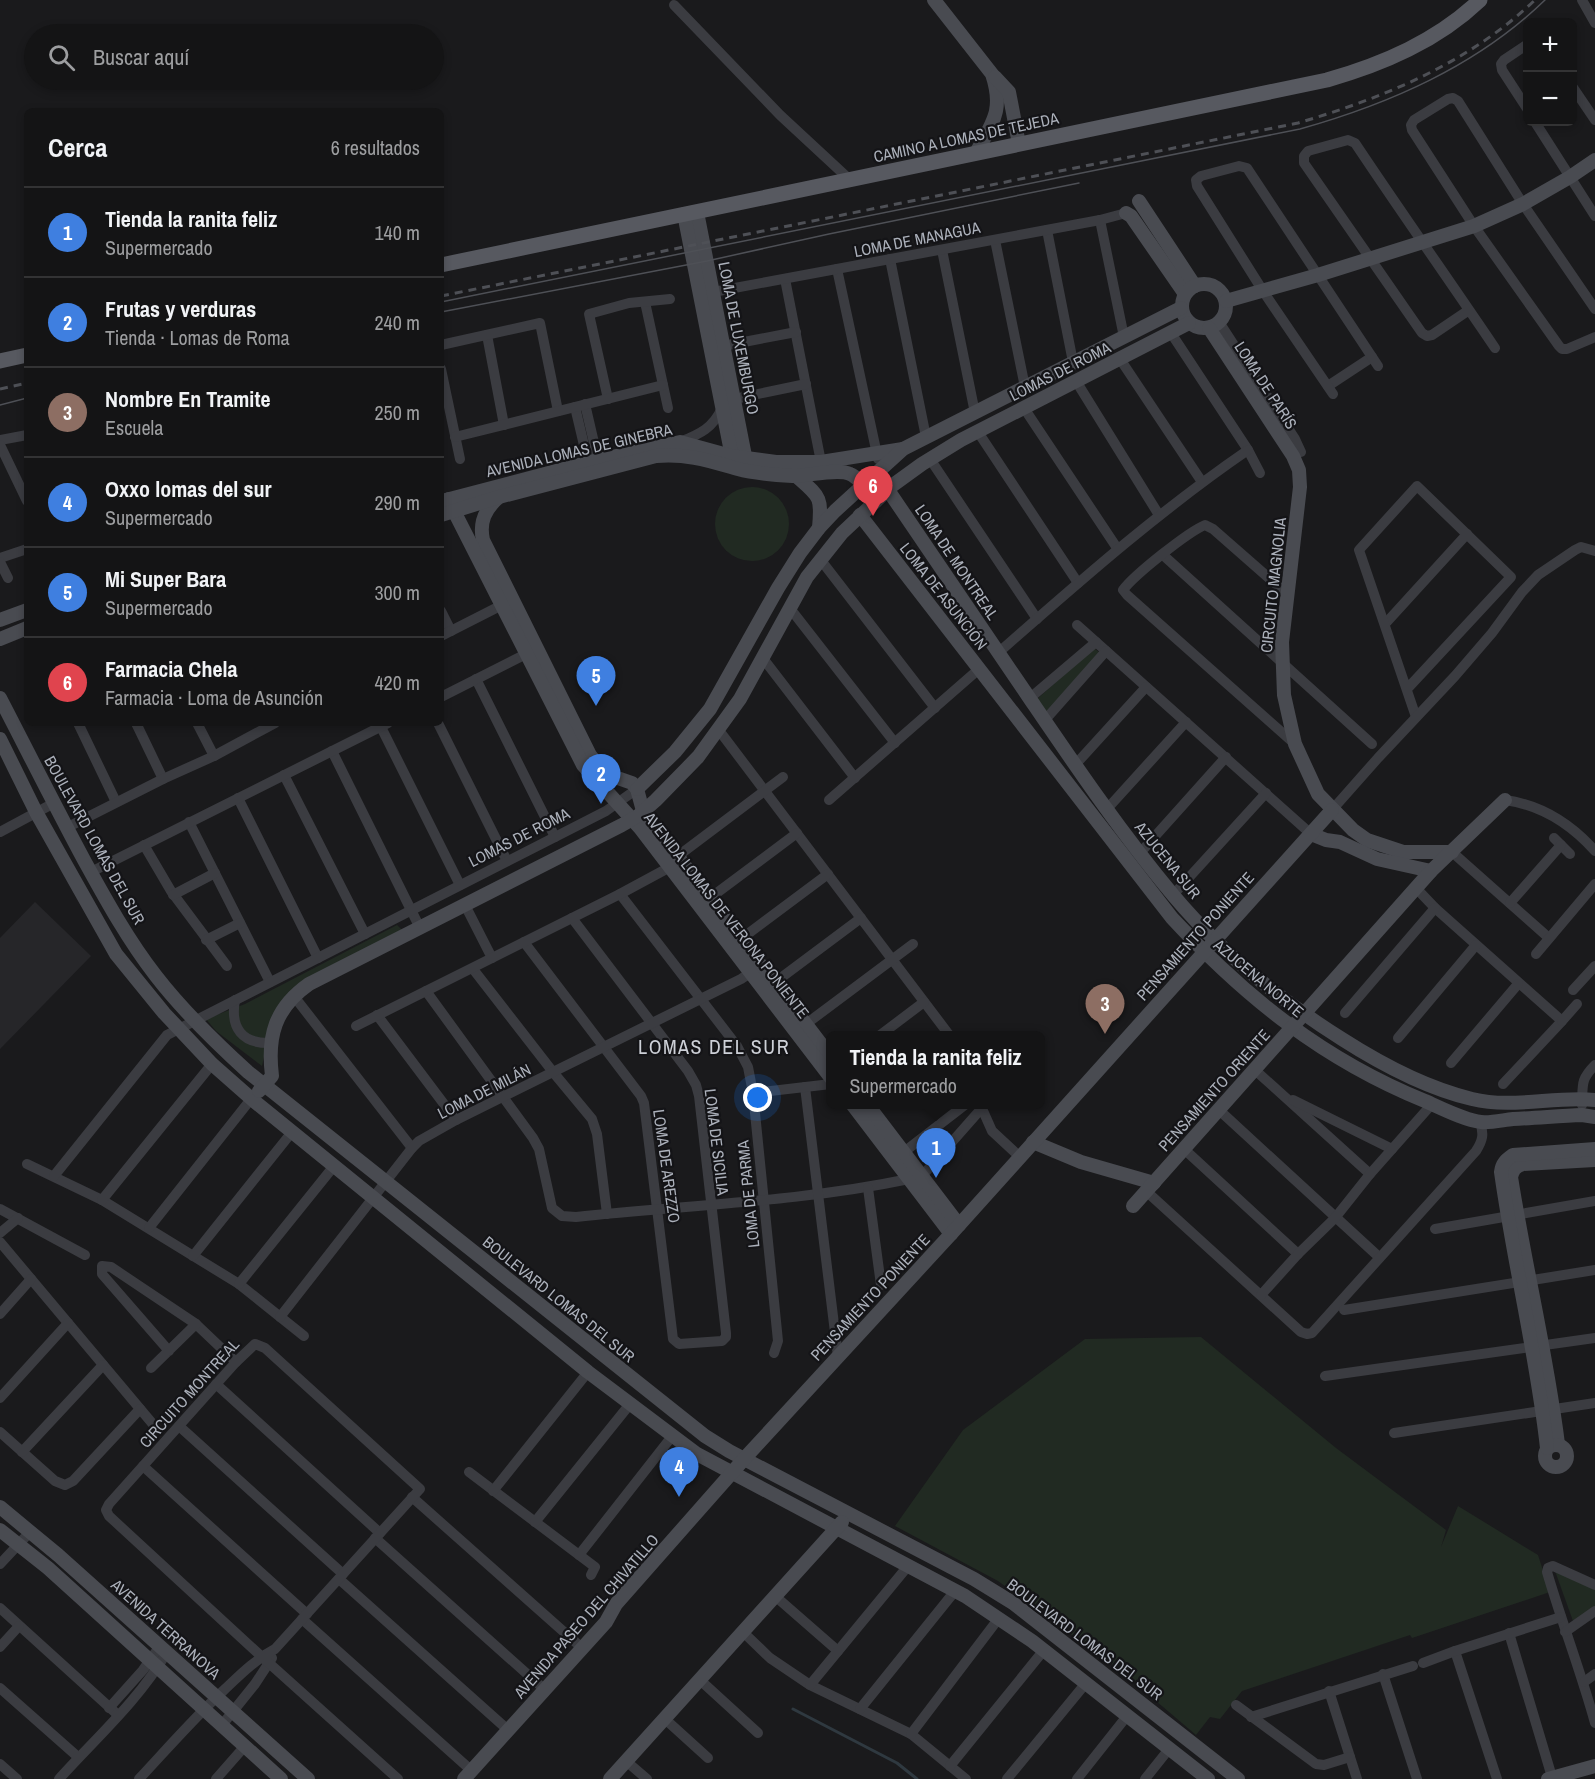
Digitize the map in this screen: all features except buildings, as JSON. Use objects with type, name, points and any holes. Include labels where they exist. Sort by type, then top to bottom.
[{"type":"main road","name":"CAMINO A LOMAS DE TEJEDA","points":[[444,264],[1315,83],[1384,62],[1412,49],[1438,33],[1480,0]]},
{"type":"main road","points":[[0,361],[24,356]]},
{"type":"street","points":[[934,0],[1009,93],[1019,144]]},
{"type":"street","points":[[1582,0],[1595,23]]},
{"type":"street","points":[[674,5],[780,114],[849,180]]},
{"type":"street","points":[[1523,47],[1501,64],[1502,70],[1523,104]]},
{"type":"street","points":[[976,153],[993,123],[999,99],[992,74]]},
{"type":"street","points":[[1577,93],[1595,120]]},
{"type":"street","points":[[1595,309],[1523,204],[1458,101],[1453,98],[1448,99],[1414,120],[1411,124],[1412,130],[1474,226],[1559,346],[1567,349],[1595,337]]},
{"type":"street","points":[[993,123],[1014,120]]},
{"type":"street","points":[[1538,126],[1595,216]]},
{"type":"street","points":[[1470,310],[1432,335],[1427,336],[1422,333],[1304,163],[1304,156],[1308,151],[1352,140],[1421,243],[1470,310],[1495,348]]},
{"type":"street","points":[[1226,301],[1474,226],[1523,204],[1595,160]]},
{"type":"street","points":[[1244,166],[1318,275],[1375,361],[1331,390],[1263,291],[1197,186],[1196,180],[1201,176],[1244,166]]},
{"type":"street","points":[[1139,201],[1187,296],[1184,317],[1189,323],[1201,328],[1214,325],[1226,310],[1226,301],[1219,290],[1210,285],[1187,296]]},
{"type":"street","name":"LOMA DE LUXEMBURGO","points":[[690,213],[734,399],[739,463]]},
{"type":"street","points":[[1126,213],[1131,216],[1187,296]]},
{"type":"street","name":"LOMA DE MANAGUA","points":[[710,302],[785,279],[1100,220],[1126,213]]},
{"type":"street","points":[[1100,220],[1124,337]]},
{"type":"street","points":[[1047,230],[1073,363]]},
{"type":"street","points":[[995,240],[1024,387]]},
{"type":"street","points":[[942,249],[975,413]]},
{"type":"street","points":[[890,259],[926,438]]},
{"type":"street","points":[[837,269],[876,454],[882,468]]},
{"type":"street","points":[[785,279],[821,462]]},
{"type":"street","name":"LOMAS DE ROMA","points":[[54,1176],[167,1035],[606,811],[637,789],[675,752],[710,709],[778,588],[819,528],[903,449],[1124,337],[1187,296]]},
{"type":"street","points":[[608,399],[589,314],[629,303],[670,299]]},
{"type":"street","points":[[645,302],[668,408]]},
{"type":"street","name":"LOMA DE LUXEMBURGO","points":[[710,302],[722,408],[739,463]]},
{"type":"street","points":[[444,344],[540,323],[558,411]]},
{"type":"street","name":"LOMAS DE ROMA","points":[[265,1086],[272,1076],[270,1057],[273,1030],[293,995],[309,984],[638,815],[698,757],[740,699],[789,606],[807,577],[842,533],[888,490],[947,449],[1189,323]]},
{"type":"street","name":"LOMA DE PARÍS","points":[[1214,325],[1298,456]]},
{"type":"street","points":[[723,346],[796,332]]},
{"type":"street","points":[[1171,333],[1248,450],[1260,473]]},
{"type":"street","points":[[487,335],[504,425]]},
{"type":"street","points":[[1120,359],[1202,482]]},
{"type":"street","points":[[1076,381],[1159,515]]},
{"type":"street","points":[[444,384],[460,459]]},
{"type":"street","points":[[734,399],[806,384]]},
{"type":"street","points":[[455,437],[663,385]]},
{"type":"street","points":[[580,406],[593,461]]},
{"type":"street","points":[[680,442],[712,426],[722,408]]},
{"type":"street","points":[[1024,408],[1117,548]]},
{"type":"street","points":[[942,429],[947,449]]},
{"type":"street","points":[[978,432],[1078,583]]},
{"type":"street","points":[[0,440],[24,436]]},
{"type":"street","name":"AVENIDA LOMAS DE GINEBRA","points":[[446,507],[593,461],[680,442],[739,463],[821,462],[903,449]]},
{"type":"street","points":[[0,445],[24,491]]},
{"type":"street","points":[[998,653],[1117,548],[1202,482],[1248,450]]},
{"type":"street","points":[[446,507],[499,497],[656,456],[676,454],[739,463],[796,476],[842,472],[850,474],[876,501]]},
{"type":"street","name":"CIRCUITO MAGNOLIA","points":[[1298,456],[1300,487],[1286,593],[1282,662],[1284,695],[1295,744],[1318,794],[1353,830],[1367,840],[1403,852],[1452,852]]},
{"type":"street","points":[[930,459],[1036,619]]},
{"type":"street","points":[[796,476],[819,499],[821,507],[819,528]]},
{"type":"street","points":[[1407,689],[1511,577],[1417,486],[1359,550],[1416,717]]},
{"type":"street","name":"LOMA DE MONTREAL","points":[[888,490],[998,653]]},
{"type":"street","points":[[499,497],[485,513],[481,527],[483,540],[591,755],[602,770],[609,775],[628,780],[637,789]]},
{"type":"street","name":"AVENIDA LOMAS DE VERONA PONIENTE","points":[[446,507],[502,605],[578,757],[617,803],[638,815],[756,969],[826,1071]]},
{"type":"street","name":"LOMA DE ASUNCIÓN","points":[[860,515],[979,669]]},
{"type":"street","points":[[1286,593],[1213,529],[1205,525],[1197,528],[1123,590],[1295,744]]},
{"type":"street","points":[[1384,624],[1467,534]]},
{"type":"street","name":"PENSAMIENTO PONIENTE","points":[[732,1473],[1485,642],[1516,599],[1538,575],[1581,547],[1595,551]]},
{"type":"street","points":[[8,578],[0,560],[24,550]]},
{"type":"street","points":[[1163,555],[1372,744]]},
{"type":"street","points":[[820,559],[935,708]]},
{"type":"street","points":[[446,633],[502,605]]},
{"type":"street","points":[[789,606],[895,743]]},
{"type":"street","points":[[0,620],[24,611]]},
{"type":"street","points":[[1077,625],[1311,834],[1340,842],[1377,859],[1431,871]]},
{"type":"street","points":[[0,639],[24,629]]},
{"type":"street","points":[[1030,698],[1096,642]]},
{"type":"street","points":[[1045,720],[1107,651]]},
{"type":"street","name":"AZUCENA SUR","points":[[998,653],[1075,765],[1173,895],[1215,938],[1303,1015],[1387,1066],[1453,1094],[1490,1103],[1589,1099]]},
{"type":"street","points":[[444,695],[526,654]]},
{"type":"street","points":[[762,657],[855,778]]},
{"type":"street","points":[[829,800],[979,669]]},
{"type":"street","name":"AZUCENA NORTE","points":[[979,669],[1172,918],[1203,952],[1242,988],[1292,1028],[1353,1066],[1404,1092],[1480,1122],[1588,1116]]},
{"type":"street","points":[[476,679],[555,837]]},
{"type":"street","points":[[1075,765],[1146,687]]},
{"type":"street","name":"BOULEVARD LOMAS DEL SUR","points":[[0,698],[66,828],[117,919],[156,976],[223,1050],[705,1437],[974,1579],[1005,1598],[1238,1779]]},
{"type":"street","points":[[1107,809],[1186,722]]},
{"type":"street","points":[[79,726],[116,802]]},
{"type":"street","points":[[137,726],[163,779]]},
{"type":"street","points":[[199,726],[214,756]]},
{"type":"street","points":[[254,726],[258,734]]},
{"type":"street","points":[[66,828],[270,726]]},
{"type":"street","points":[[91,872],[383,726]]},
{"type":"street","points":[[385,726],[460,885]]},
{"type":"street","points":[[440,726],[507,861]]},
{"type":"street","points":[[718,729],[947,1031]]},
{"type":"street","name":"BOULEVARD LOMAS DEL SUR","points":[[0,739],[4,758],[116,954],[179,1029],[212,1064],[251,1099],[588,1372],[697,1454],[955,1591],[999,1618],[1044,1650],[1208,1779]]},
{"type":"street","points":[[332,751],[420,928]]},
{"type":"street","points":[[1140,853],[1226,758]]},
{"type":"street","points":[[284,775],[365,934]]},
{"type":"street","points":[[356,1026],[620,894],[674,861],[783,777]]},
{"type":"street","name":"AVENIDA LOMAS DE VERONA PONIENTE","points":[[637,789],[638,815]]},
{"type":"street","points":[[1173,895],[1266,794]]},
{"type":"street","points":[[238,798],[318,958]]},
{"type":"street","points":[[1506,800],[1523,802],[1546,812],[1574,829],[1595,851]]},
{"type":"street","name":"PENSAMIENTO ORIENTE","points":[[1133,1206],[1431,871],[1506,800]]},
{"type":"street","points":[[0,832],[54,803]]},
{"type":"street","points":[[189,822],[270,982]]},
{"type":"street","points":[[710,898],[797,833]]},
{"type":"street","points":[[1510,903],[1558,841],[1570,854]]},
{"type":"street","points":[[144,845],[173,895],[226,966]]},
{"type":"street","points":[[1452,852],[1549,938]]},
{"type":"street","name":"AVENIDA LOMAS DE VERONA PONIENTE","points":[[674,861],[710,898],[741,939],[756,969],[774,983],[826,1050]]},
{"type":"street","points":[[173,895],[215,873]]},
{"type":"street","points":[[741,939],[828,874]]},
{"type":"street","points":[[1536,954],[1595,884]]},
{"type":"street","points":[[1416,888],[1518,984],[1562,1021]]},
{"type":"street","name":"LOMA DE PARMA","points":[[620,894],[744,1057],[751,1076],[778,1341],[774,1353]]},
{"type":"street","points":[[465,905],[492,958]]},
{"type":"street","points":[[1344,1013],[1435,908]]},
{"type":"street","name":"LOMA DE SICILIA","points":[[572,918],[688,1071],[696,1085],[726,1337]]},
{"type":"street","points":[[774,983],[861,918]]},
{"type":"street","points":[[206,940],[240,923]]},
{"type":"street","name":"LOMA DE AREZZO","points":[[524,942],[644,1103],[673,1339],[679,1344],[722,1341],[726,1337]]},
{"type":"street","points":[[806,1024],[913,944]]},
{"type":"street","points":[[1398,1038],[1476,945]]},
{"type":"street","points":[[473,969],[592,1119],[595,1126],[607,1214]]},
{"type":"street","name":"LOMA DE MILÁN","points":[[280,1317],[372,1197],[418,1142],[456,1120],[741,979],[756,969]]},
{"type":"street","points":[[1573,990],[1593,973]]},
{"type":"street","points":[[1451,1063],[1518,984]]},
{"type":"street","points":[[426,991],[539,1149],[552,1208],[568,1218],[817,1194],[868,1188],[916,1178],[979,1109]]},
{"type":"street","points":[[293,995],[412,1148]]},
{"type":"street","points":[[235,1000],[232,1015],[236,1028],[248,1039],[260,1044],[271,1043]]},
{"type":"street","points":[[884,1031],[924,1002]]},
{"type":"street","points":[[1503,1084],[1576,1004]]},
{"type":"street","points":[[377,1015],[456,1120]]},
{"type":"street","points":[[102,1200],[212,1064]]},
{"type":"street","points":[[1588,1116],[1589,1099],[1582,1085],[1585,1075],[1595,1065]]},
{"type":"street","points":[[1255,1070],[1370,1174]]},
{"type":"street","points":[[753,1093],[826,1085]]},
{"type":"street","points":[[149,1228],[251,1099],[265,1086]]},
{"type":"street","points":[[805,1087],[838,1357]]},
{"type":"street","points":[[1281,1094],[1392,1149]]},
{"type":"street","points":[[1261,1295],[1335,1218],[1370,1174],[1432,1104]]},
{"type":"street","points":[[856,1109],[916,1178],[955,1229]]},
{"type":"street","points":[[874,1109],[904,1152],[916,1178]]},
{"type":"street","points":[[904,1152],[960,1109]]},
{"type":"street","points":[[982,1109],[992,1131],[1020,1156]]},
{"type":"street","points":[[1219,1110],[1379,1257]]},
{"type":"street","points":[[1033,1142],[1150,1187],[1261,1295],[1301,1332],[1307,1334],[1312,1333],[1476,1151],[1482,1142],[1483,1135],[1480,1122]]},
{"type":"street","points":[[193,1256],[292,1132]]},
{"type":"street","points":[[1184,1149],[1298,1254]]},
{"type":"street","points":[[1553,1446],[1512,1216],[1501,1172],[1505,1160],[1513,1155],[1595,1149]]},
{"type":"street","points":[[1512,1216],[1511,1177],[1516,1166],[1595,1160]]},
{"type":"street","points":[[27,1164],[102,1200],[240,1284],[304,1336]]},
{"type":"street","points":[[240,1284],[333,1166]]},
{"type":"street","points":[[868,1188],[881,1285]]},
{"type":"street","points":[[1435,1229],[1595,1202]]},
{"type":"street","points":[[0,1209],[85,1255]]},
{"type":"street","points":[[0,1233],[18,1218]]},
{"type":"street","points":[[0,1242],[157,1429]]},
{"type":"street","points":[[169,1351],[102,1274],[102,1266],[111,1267],[196,1324],[236,1362]]},
{"type":"street","points":[[1344,1310],[1595,1270]]},
{"type":"street","points":[[0,1314],[31,1279]]},
{"type":"street","points":[[0,1398],[68,1323]]},
{"type":"street","points":[[151,1368],[196,1324]]},
{"type":"street","points":[[1325,1376],[1595,1338]]},
{"type":"street","name":"CIRCUITO MONTREAL","points":[[398,1779],[109,1516],[106,1510],[216,1384],[255,1344],[265,1348],[420,1489],[412,1497]]},
{"type":"street","points":[[22,1452],[103,1365]]},
{"type":"street","points":[[494,1491],[588,1372]]},
{"type":"street","points":[[216,1384],[545,1690]]},
{"type":"street","points":[[1394,1433],[1595,1403]]},
{"type":"street","points":[[536,1522],[630,1404]]},
{"type":"street","points":[[0,1432],[55,1481],[65,1485],[73,1481],[140,1408]]},
{"type":"street","points":[[179,1426],[508,1730]]},
{"type":"street","points":[[579,1555],[673,1435]]},
{"type":"street","points":[[143,1466],[468,1775]]},
{"type":"street","points":[[469,1472],[595,1567],[591,1575]]},
{"type":"street","name":"AVENIDA PASEO DEL CHIVATILLO","points":[[468,1775],[606,1622],[616,1604],[732,1473]]},
{"type":"street","points":[[222,1725],[275,1649],[412,1497],[582,1648]]},
{"type":"street","name":"AVENIDA TERRANOVA","points":[[0,1507],[164,1649],[308,1779]]},
{"type":"street","points":[[610,1779],[850,1514]]},
{"type":"street","name":"AVENIDA TERRANOVA","points":[[0,1530],[48,1568],[282,1779]]},
{"type":"street","points":[[0,1563],[30,1532]]},
{"type":"street","points":[[810,1685],[908,1566]]},
{"type":"street","points":[[1595,1585],[1557,1567],[1550,1566],[1547,1572],[1565,1632],[1584,1682],[1595,1723]]},
{"type":"street","points":[[860,1709],[955,1591]]},
{"type":"street","points":[[775,1596],[838,1651]]},
{"type":"street","points":[[0,1608],[113,1712]]},
{"type":"street","points":[[1565,1632],[1595,1611]]},
{"type":"street","points":[[1251,1717],[1561,1617]]},
{"type":"street","points":[[910,1734],[999,1618]]},
{"type":"street","points":[[0,1647],[19,1626]]},
{"type":"street","points":[[743,1632],[770,1658],[810,1685],[910,1734],[966,1779]]},
{"type":"street","points":[[1509,1633],[1550,1778],[1595,1766]]},
{"type":"street","points":[[59,1779],[164,1649]]},
{"type":"street","points":[[950,1766],[1044,1650]]},
{"type":"street","points":[[1455,1651],[1497,1779]]},
{"type":"street","points":[[139,1779],[203,1709],[266,1660]]},
{"type":"street","points":[[1383,1674],[1417,1779]]},
{"type":"street","points":[[1584,1682],[1595,1674]]},
{"type":"street","points":[[700,1680],[758,1733]]},
{"type":"street","points":[[1007,1779],[1086,1683]]},
{"type":"street","points":[[1106,1699],[1118,1684]]},
{"type":"street","points":[[0,1688],[78,1757]]},
{"type":"street","points":[[1329,1691],[1357,1779]]},
{"type":"street","points":[[1236,1705],[1316,1764],[1324,1765],[1350,1757]]},
{"type":"street","points":[[1077,1779],[1127,1716]]},
{"type":"street","points":[[665,1719],[708,1758]]},
{"type":"street","points":[[216,1779],[245,1746]]},
{"type":"street","points":[[1145,1779],[1169,1749]]},
{"type":"street","points":[[627,1761],[647,1779]]},
{"type":"street","points":[[0,1764],[17,1779]]},
{"type":"shaded area","points":[[745,487],[759,487],[773,493],[783,503],[789,517],[789,531],[783,545],[773,555],[759,561],[745,561],[731,555],[721,545],[715,531],[715,517],[721,503],[731,493]]},
{"type":"shaded area","points":[[1094,648],[1100,653],[1045,714],[1036,700]]},
{"type":"shaded area","points":[[35,902],[91,956],[0,1049],[0,938]]},
{"type":"shaded area","points":[[397,925],[405,933],[291,992],[273,1018],[262,1066],[216,1031],[206,1019],[245,1004]]},
{"type":"shaded area","points":[[1201,1337],[1336,1448],[1446,1530],[1441,1547],[1458,1506],[1538,1555],[1550,1592],[1412,1638],[1410,1635],[1242,1691],[1220,1719],[1210,1717],[1196,1735],[1122,1672],[998,1581],[895,1526],[963,1430],[1085,1339]]},
{"type":"shaded area","points":[[1555,1571],[1595,1587],[1595,1606],[1573,1621]]},
{"type":"waterway","points":[[793,1709],[897,1763],[917,1779]]},
{"type":"tram line","points":[[444,301],[1300,129],[1366,108],[1430,80],[1491,44],[1545,0]]},
{"type":"tram line","points":[[444,311],[707,261],[1079,183]]},
{"type":"tram line","points":[[0,405],[24,399]]},
{"type":"railway","points":[[444,295],[1298,123],[1362,102],[1424,76],[1482,42],[1535,0]]},
{"type":"railway","points":[[0,389],[24,384]]},
{"type":"place","name":"Farmacia Chela","points":[[873,516]]},
{"type":"place","name":"Mi Super Bara","points":[[596,706]]},
{"type":"place","name":"Frutas y verduras","points":[[601,804]]},
{"type":"place","name":"Nombre En Tramite","points":[[1105,1034]]},
{"type":"place","name":"Tienda la ranita feliz","points":[[936,1178]]},
{"type":"place","name":"Oxxo lomas del sur","points":[[679,1497]]},
{"type":"district","name":"LOMAS DEL SUR","points":[[714,1047]]}]
